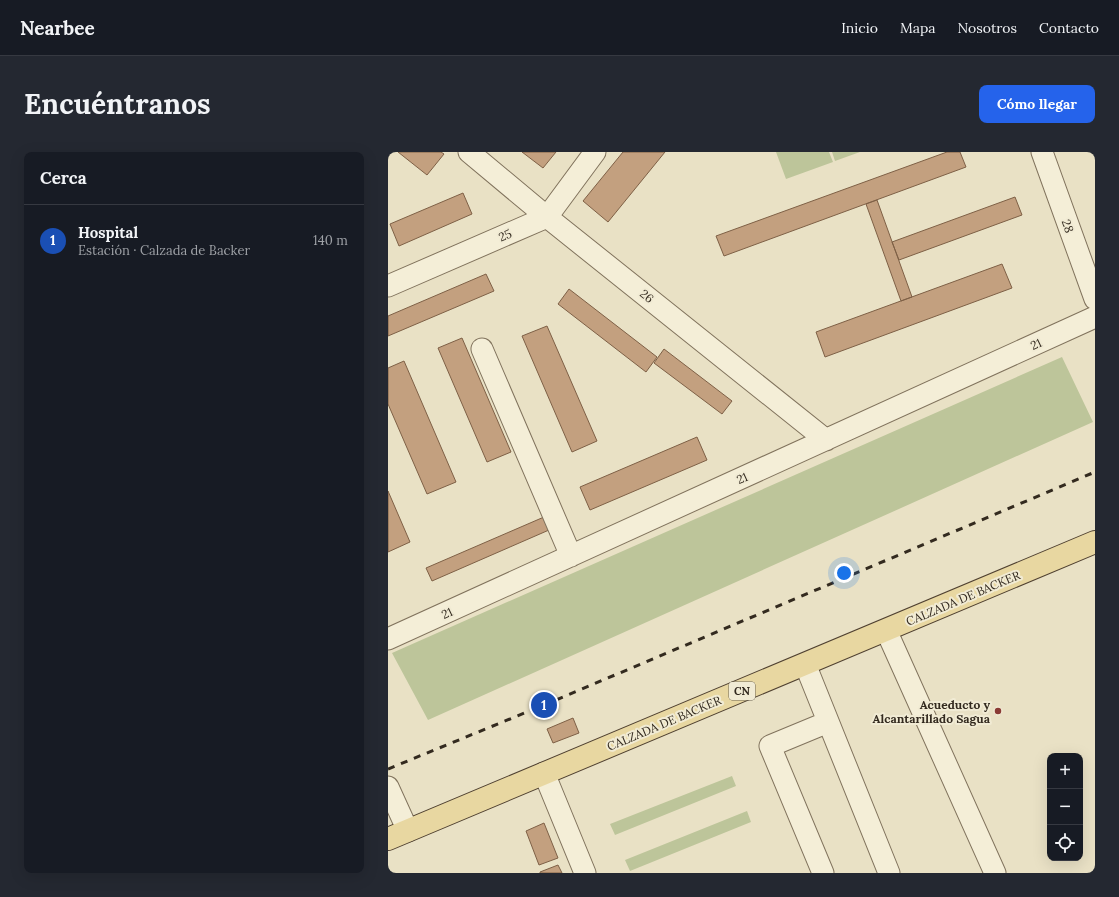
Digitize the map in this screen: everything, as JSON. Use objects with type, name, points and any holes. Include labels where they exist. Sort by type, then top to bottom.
[{"type":"main road","name":"CALZADA DE BACKER","points":[[388,839],[1095,542]]},
{"type":"street","name":"26","points":[[469,152],[547,217],[826,440]]},
{"type":"street","points":[[547,217],[595,152]]},
{"type":"street","name":"28","points":[[1042,152],[1095,299]]},
{"type":"street","name":"25","points":[[388,286],[547,217]]},
{"type":"street","name":"21","points":[[388,639],[1095,317]]},
{"type":"street","points":[[482,349],[571,556]]},
{"type":"street","points":[[886,630],[994,873]]},
{"type":"street","points":[[805,664],[889,873]]},
{"type":"street","points":[[823,873],[770,746],[828,722]]},
{"type":"street","points":[[544,773],[585,873]]},
{"type":"street","points":[[388,787],[408,831]]},
{"type":"green space","points":[[776,152],[829,152],[833,162],[786,179]]},
{"type":"green space","points":[[832,152],[860,152],[835,161]]},
{"type":"green space","points":[[1062,357],[1093,422],[428,720],[392,653]]},
{"type":"green space","points":[[732,776],[736,786],[615,835],[610,824]]},
{"type":"green space","points":[[747,811],[751,822],[630,871],[625,860]]},
{"type":"building","points":[[398,152],[441,152],[444,154],[427,175]]},
{"type":"building","points":[[522,152],[556,152],[543,168]]},
{"type":"building","points":[[623,152],[665,152],[608,222],[583,201]]},
{"type":"building","points":[[947,152],[960,152],[966,167],[724,256],[716,236]]},
{"type":"building","points":[[463,193],[472,214],[399,246],[390,224]]},
{"type":"building","points":[[1015,197],[1022,215],[899,260],[892,242]]},
{"type":"building","points":[[877,200],[912,297],[901,301],[866,204]]},
{"type":"building","points":[[1002,264],[1012,288],[825,357],[816,332]]},
{"type":"building","points":[[486,274],[494,291],[388,336],[388,316]]},
{"type":"building","points":[[569,289],[657,357],[646,372],[558,304]]},
{"type":"building","points":[[547,326],[597,441],[572,452],[522,336]]},
{"type":"building","points":[[462,338],[511,452],[487,462],[438,348]]},
{"type":"building","points":[[664,349],[732,401],[722,414],[654,363]]},
{"type":"building","points":[[404,361],[456,482],[427,494],[388,404],[388,368]]},
{"type":"building","points":[[697,437],[707,460],[590,510],[580,487]]},
{"type":"building","points":[[388,491],[410,542],[388,552]]},
{"type":"building","points":[[544,517],[549,530],[432,581],[426,568]]},
{"type":"building","points":[[573,718],[579,733],[553,743],[547,729]]},
{"type":"building","points":[[544,823],[558,858],[539,865],[526,831]]},
{"type":"building","points":[[558,865],[562,873],[540,873],[540,872]]},
{"type":"railway","points":[[388,769],[544,705],[1095,472]]},
{"type":"place","name":"Hospital","points":[[544,705]]},
{"type":"place","name":"Acueducto y Alcantarillado Sagua","points":[[998,711]]}]
